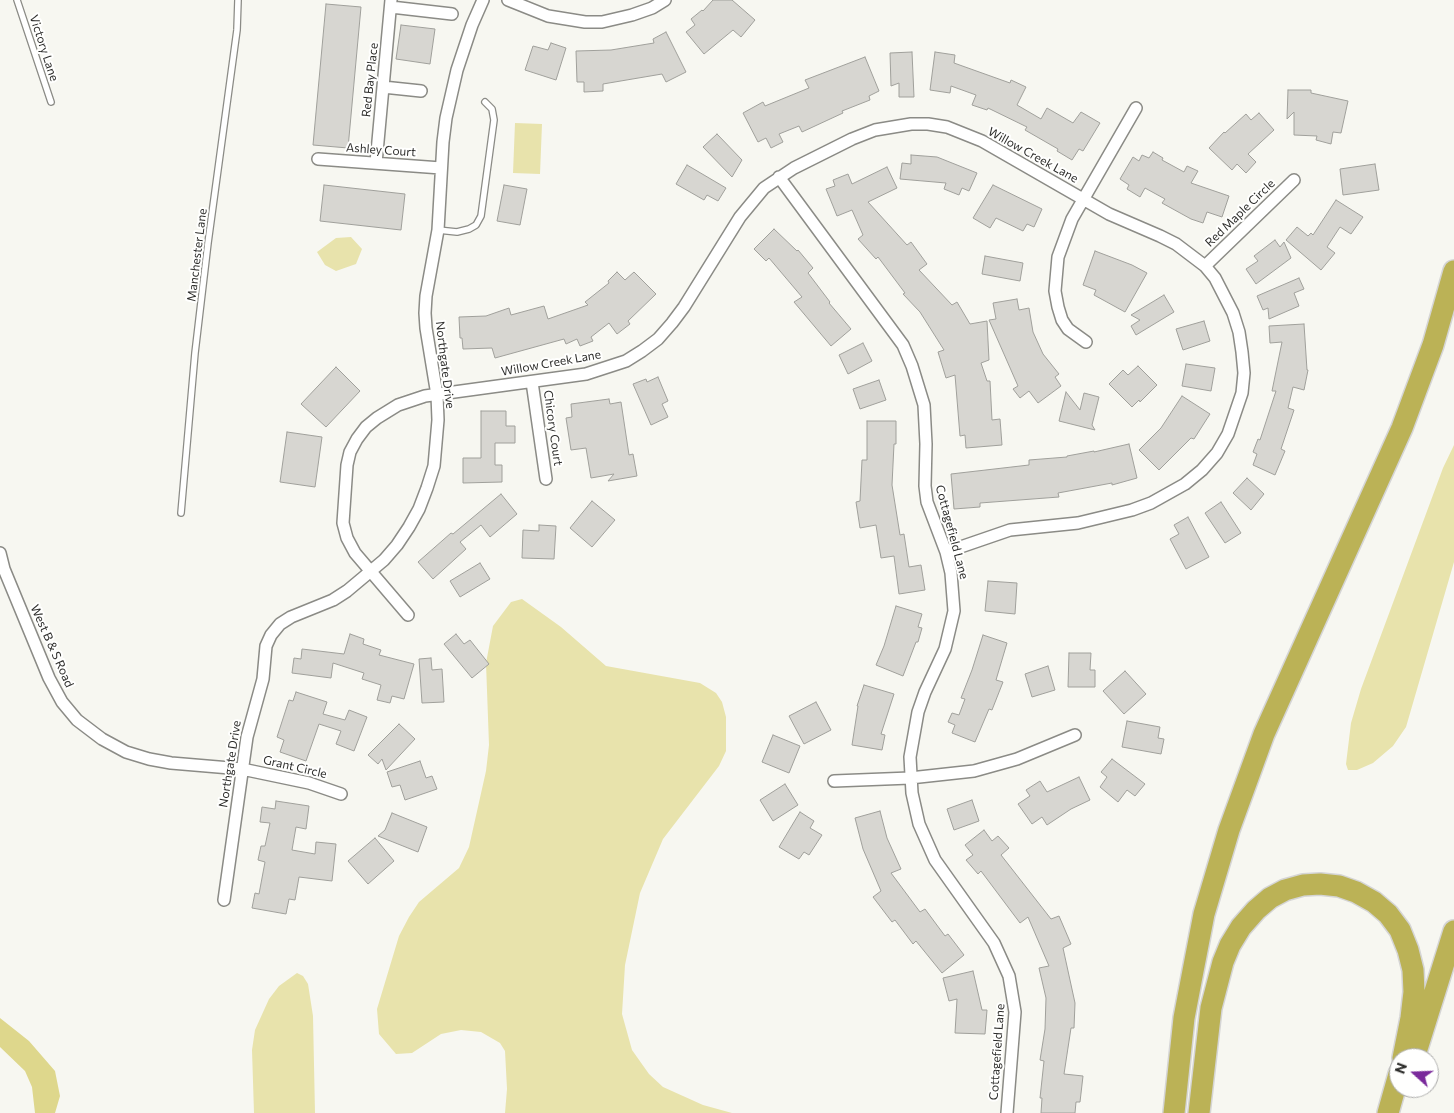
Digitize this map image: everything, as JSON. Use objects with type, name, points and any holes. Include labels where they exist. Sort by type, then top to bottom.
[{"type":"highway","points":[[1174,1113],[1184,1018],[1192,971],[1204,914],[1229,830],[1264,734],[1402,428],[1433,345],[1454,271]]},
{"type":"highway","points":[[1199,1113],[1211,1008],[1223,962],[1230,944],[1241,927],[1256,910],[1270,898],[1294,887],[1320,884],[1339,886],[1356,892],[1374,902],[1388,914],[1400,930],[1413,970],[1414,992],[1412,1018],[1405,1048]]},
{"type":"highway","points":[[1417,1048],[1454,931]]},
{"type":"highway","points":[[1388,1113],[1392,1098]]},
{"type":"highway","points":[[1394,1113],[1399,1098]]},
{"type":"street","name":"Northgate Drive","points":[[224,900],[247,736],[262,679],[266,646],[271,635],[280,624],[291,617],[333,600],[371,573],[384,560],[398,545],[419,509],[434,466],[438,420],[437,395],[425,313],[429,274],[438,230],[446,118],[467,39],[483,0]]},
{"type":"street","points":[[508,0],[548,16],[586,22],[602,22],[632,15],[652,8],[665,0]]},
{"type":"street","points":[[391,4],[452,14]]},
{"type":"street","name":"Red Bay Place","points":[[376,163],[391,4]]},
{"type":"street","points":[[383,87],[421,91]]},
{"type":"street","points":[[1086,342],[1068,329],[1062,320],[1058,307],[1055,291],[1060,250],[1082,198],[1136,108]]},
{"type":"street","name":"Willow Creek Lane","points":[[408,615],[355,553],[347,538],[343,523],[347,465],[350,452],[357,439],[376,418],[398,405],[437,395],[586,374],[626,360],[658,339],[684,307],[746,209],[764,188],[779,177],[824,152],[875,130],[911,124],[928,124],[948,128],[982,141],[1109,214],[1176,244],[1205,266],[1215,278],[1233,313],[1239,332],[1243,366],[1242,393],[1228,434],[1217,453],[1185,484],[1160,498],[1132,510],[1078,524],[1010,530],[946,552]]},
{"type":"street","name":"Ashley Court","points":[[318,159],[441,168]]},
{"type":"street","name":"Cottagefield Lane","points":[[779,177],[903,345],[912,366],[924,405],[926,444],[925,486],[927,502],[946,552],[951,573],[954,611],[945,649],[918,712],[912,742],[910,778],[919,824],[935,860],[994,944],[1010,976],[1015,1012],[1007,1113]]},
{"type":"street","name":"Red Maple Circle","points":[[1205,266],[1294,180]]},
{"type":"street","name":"Chicory Court","points":[[532,382],[546,479]]},
{"type":"street","name":"West B & S Road","points":[[0,553],[4,569],[49,678],[62,702],[77,720],[102,739],[126,752],[149,759],[171,763],[242,769]]},
{"type":"street","points":[[834,781],[910,778],[952,774],[995,766],[1075,735]]},
{"type":"street","name":"Grant Circle","points":[[242,769],[309,783],[341,794]]},
{"type":"lane","name":"Victory Lane","points":[[17,0],[51,102]]},
{"type":"lane","name":"Manchester Lane","points":[[181,513],[196,344],[237,30],[238,0]]},
{"type":"lane","points":[[438,230],[457,232],[469,229],[476,225],[481,216],[494,120],[492,109],[485,102]]},
{"type":"shaded area","points":[[515,123],[542,124],[540,174],[513,173]]},
{"type":"shaded area","points":[[351,237],[362,249],[356,264],[336,271],[325,265],[317,252],[336,238]]},
{"type":"shaded area","points":[[1454,445],[1454,562],[1406,727],[1393,746],[1373,763],[1357,770],[1348,770],[1346,764],[1351,723],[1361,689],[1443,468]]},
{"type":"shaded area","points":[[522,599],[561,627],[606,666],[700,683],[716,693],[722,702],[726,717],[726,751],[719,766],[663,839],[640,893],[625,965],[622,1014],[632,1050],[649,1074],[663,1087],[703,1105],[732,1113],[505,1113],[507,1089],[505,1051],[500,1043],[481,1032],[461,1030],[441,1034],[412,1053],[396,1054],[379,1034],[377,1009],[399,936],[419,902],[459,868],[469,847],[486,771],[489,745],[486,663],[493,626],[511,602]]},
{"type":"shaded area","points":[[297,973],[303,976],[308,984],[313,1016],[315,1113],[254,1113],[252,1050],[255,1030],[269,999],[279,986]]},
{"type":"shaded area","points":[[0,1018],[29,1041],[55,1071],[60,1096],[55,1113],[35,1113],[32,1087],[25,1071],[0,1047]]},
{"type":"building","points":[[713,0],[732,0],[755,20],[741,37],[733,30],[704,54],[686,32],[695,25],[691,19],[703,11]]},
{"type":"building","points":[[326,4],[361,7],[348,148],[313,145]]},
{"type":"building","points":[[401,25],[435,29],[430,64],[396,59]]},
{"type":"building","points":[[666,32],[686,72],[666,82],[662,74],[603,84],[603,91],[584,92],[584,82],[577,82],[576,51],[611,50],[654,43],[653,39]]},
{"type":"building","points":[[551,43],[566,48],[556,80],[525,70],[533,46],[548,50]]},
{"type":"building","points":[[912,52],[914,97],[899,97],[899,83],[891,86],[890,53]]},
{"type":"building","points":[[935,52],[955,55],[954,63],[1010,83],[1011,80],[1026,87],[1017,105],[1041,119],[1047,108],[1073,123],[1081,112],[1100,123],[1083,151],[1079,149],[1072,160],[1057,151],[1058,149],[1025,130],[1027,127],[988,108],[987,110],[972,105],[976,95],[951,86],[950,93],[930,90]]},
{"type":"building","points":[[865,57],[879,91],[869,96],[870,100],[842,111],[843,113],[802,132],[799,126],[779,134],[783,142],[771,148],[766,138],[758,142],[743,113],[763,102],[765,106],[809,88],[805,80]]},
{"type":"building","points":[[1288,90],[1311,90],[1311,93],[1348,101],[1341,133],[1333,132],[1331,144],[1316,140],[1317,136],[1294,135],[1294,112],[1287,119]]},
{"type":"building","points":[[1259,113],[1274,130],[1248,154],[1256,162],[1246,173],[1237,164],[1232,170],[1209,148],[1224,132],[1246,114],[1251,120]]},
{"type":"building","points":[[717,134],[742,160],[732,177],[703,147]]},
{"type":"building","points":[[1153,152],[1163,158],[1162,160],[1184,172],[1187,166],[1198,171],[1191,183],[1229,196],[1222,217],[1207,212],[1203,223],[1191,219],[1162,203],[1165,199],[1145,188],[1140,197],[1127,189],[1129,185],[1120,179],[1133,157],[1139,161],[1142,155],[1149,158]]},
{"type":"building","points":[[911,155],[937,157],[977,173],[969,191],[962,188],[959,195],[944,189],[946,183],[900,179],[902,163],[911,164]]},
{"type":"building","points":[[1375,164],[1379,190],[1343,195],[1340,169]]},
{"type":"building","points":[[687,165],[726,188],[718,201],[707,195],[704,200],[676,184]]},
{"type":"building","points":[[887,167],[897,188],[868,202],[907,245],[911,242],[927,264],[919,270],[952,305],[957,302],[970,324],[987,321],[989,360],[981,363],[987,381],[990,381],[992,420],[1000,419],[1002,445],[966,448],[965,435],[960,436],[955,375],[946,378],[938,352],[944,350],[920,312],[903,294],[905,293],[878,257],[876,259],[858,239],[863,235],[852,210],[837,216],[826,189],[835,186],[833,180],[848,174],[852,184]]},
{"type":"building","points":[[324,185],[405,194],[401,230],[320,221]]},
{"type":"building","points":[[504,185],[527,189],[520,225],[497,221]]},
{"type":"building","points":[[993,185],[1042,209],[1034,227],[1027,224],[1023,231],[996,218],[990,228],[973,218]]},
{"type":"building","points":[[1336,200],[1363,217],[1351,234],[1340,227],[1327,247],[1335,253],[1321,270],[1286,240],[1297,227],[1308,236],[1311,233],[1313,235]]},
{"type":"building","points":[[774,229],[798,250],[813,268],[808,273],[829,303],[851,329],[831,346],[794,302],[802,297],[769,258],[766,261],[754,249]]},
{"type":"building","points":[[1275,240],[1280,247],[1284,242],[1291,258],[1256,284],[1246,269],[1258,261],[1254,256]]},
{"type":"building","points":[[1095,251],[1132,265],[1147,273],[1125,312],[1094,295],[1096,290],[1083,285]]},
{"type":"building","points":[[985,256],[1023,263],[1020,281],[982,274]]},
{"type":"building","points":[[617,272],[625,280],[634,272],[656,294],[628,321],[630,324],[617,334],[609,323],[591,337],[593,341],[580,346],[577,339],[566,344],[564,339],[495,358],[492,348],[463,349],[462,338],[460,338],[459,317],[486,316],[509,308],[511,315],[544,306],[548,319],[588,305],[585,302],[609,283],[608,281]]},
{"type":"building","points":[[1299,278],[1304,289],[1294,293],[1299,306],[1269,319],[1268,308],[1263,310],[1257,296]]},
{"type":"building","points":[[1164,295],[1174,312],[1136,335],[1131,326],[1140,320],[1131,315]]},
{"type":"building","points":[[1017,299],[1019,310],[1029,308],[1033,332],[1043,354],[1059,374],[1055,377],[1061,386],[1038,403],[1029,391],[1020,398],[1013,389],[1018,386],[989,320],[996,319],[993,303]]},
{"type":"building","points":[[1204,321],[1210,341],[1183,350],[1176,329]]},
{"type":"building","points":[[1304,324],[1308,370],[1304,390],[1293,387],[1288,408],[1294,410],[1281,449],[1285,451],[1275,475],[1253,465],[1257,454],[1253,452],[1258,439],[1260,440],[1276,391],[1272,391],[1282,342],[1270,343],[1269,326]]},
{"type":"building","points":[[863,343],[872,361],[848,374],[839,355]]},
{"type":"building","points":[[1186,364],[1215,368],[1211,391],[1182,386]]},
{"type":"building","points":[[1138,366],[1157,385],[1140,402],[1139,400],[1132,407],[1109,384],[1123,370],[1128,375]]},
{"type":"building","points":[[336,367],[360,391],[326,427],[301,404]]},
{"type":"building","points":[[658,377],[668,401],[662,404],[668,417],[651,425],[633,384],[646,379],[647,382]]},
{"type":"building","points":[[879,380],[886,400],[860,409],[853,389]]},
{"type":"building","points":[[1066,392],[1080,410],[1084,393],[1099,397],[1092,425],[1095,430],[1059,421]]},
{"type":"building","points":[[1182,396],[1210,414],[1194,439],[1191,438],[1159,470],[1139,450],[1161,428]]},
{"type":"building","points":[[609,399],[610,404],[621,402],[629,455],[633,454],[637,476],[608,481],[614,474],[591,478],[586,448],[571,450],[566,418],[572,417],[571,404]]},
{"type":"building","points":[[481,411],[506,411],[506,426],[515,426],[515,443],[495,443],[495,465],[502,465],[502,482],[463,483],[463,458],[481,458]]},
{"type":"building","points":[[867,421],[896,421],[892,485],[900,535],[904,534],[909,567],[921,565],[925,590],[899,594],[894,556],[881,558],[876,525],[860,528],[856,502],[860,501],[862,460],[867,460]]},
{"type":"building","points":[[287,432],[322,437],[315,487],[280,482]]},
{"type":"building","points":[[1129,444],[1137,478],[1112,485],[1112,483],[1058,493],[1059,497],[980,503],[980,507],[954,509],[951,474],[1029,465],[1029,460],[1067,457]]},
{"type":"building","points":[[1247,478],[1264,494],[1251,510],[1233,493]]},
{"type":"building","points":[[501,494],[517,514],[490,537],[481,525],[460,542],[466,549],[433,579],[418,562],[451,533],[453,534]]},
{"type":"building","points":[[592,501],[615,520],[592,547],[570,528]]},
{"type":"building","points":[[1221,502],[1241,533],[1225,543],[1205,513]]},
{"type":"building","points":[[1188,517],[1209,557],[1186,569],[1170,539],[1179,534],[1174,525]]},
{"type":"building","points":[[539,525],[556,526],[554,559],[522,558],[523,530],[539,531]]},
{"type":"building","points":[[480,563],[490,579],[460,597],[450,581]]},
{"type":"building","points":[[988,581],[1017,583],[1015,614],[985,611]]},
{"type":"building","points":[[896,606],[922,614],[918,627],[922,628],[918,642],[916,642],[903,676],[876,665]]},
{"type":"building","points":[[350,634],[364,639],[363,644],[381,650],[379,655],[414,664],[404,699],[392,696],[390,703],[377,700],[381,685],[362,679],[364,673],[333,663],[331,678],[292,673],[294,658],[301,659],[302,649],[344,654]]},
{"type":"building","points":[[456,634],[464,644],[470,640],[489,664],[472,678],[444,644]]},
{"type":"building","points":[[983,635],[1007,643],[996,680],[1003,682],[992,710],[989,709],[975,742],[952,733],[955,725],[948,722],[952,713],[959,715],[965,699],[961,698]]},
{"type":"building","points":[[1069,653],[1091,653],[1090,670],[1095,670],[1095,687],[1068,687]]},
{"type":"building","points":[[431,658],[432,670],[442,669],[444,702],[422,703],[419,659]]},
{"type":"building","points":[[1048,666],[1055,690],[1032,697],[1025,674]]},
{"type":"building","points":[[1125,671],[1146,694],[1124,714],[1103,691]]},
{"type":"building","points":[[864,685],[894,694],[881,734],[885,735],[882,750],[852,745],[857,706]]},
{"type":"building","points":[[296,692],[327,702],[323,714],[345,720],[349,710],[367,717],[354,751],[336,744],[341,731],[319,724],[306,761],[280,752],[284,740],[277,737],[289,700],[293,701]]},
{"type":"building","points":[[816,702],[831,730],[804,744],[789,716]]},
{"type":"building","points":[[1127,721],[1160,727],[1158,738],[1164,739],[1161,754],[1122,747]]},
{"type":"building","points":[[399,724],[415,739],[386,770],[382,759],[378,764],[368,755]]},
{"type":"building","points":[[773,735],[800,746],[789,773],[762,762]]},
{"type":"building","points":[[1112,759],[1145,784],[1135,796],[1127,790],[1118,802],[1100,787],[1107,777],[1101,772]]},
{"type":"building","points":[[420,761],[426,778],[432,776],[437,789],[405,800],[400,785],[392,787],[387,772]]},
{"type":"building","points":[[1079,777],[1090,800],[1071,809],[1047,825],[1042,817],[1032,824],[1018,804],[1030,796],[1026,790],[1040,781],[1047,792]]},
{"type":"building","points":[[785,784],[798,805],[773,821],[760,800]]},
{"type":"building","points":[[972,800],[979,821],[954,830],[947,809]]},
{"type":"building","points":[[276,801],[309,806],[306,829],[296,827],[292,850],[315,854],[316,842],[336,844],[332,881],[299,877],[295,900],[289,899],[286,914],[252,908],[255,893],[259,894],[265,862],[258,860],[261,846],[265,846],[270,823],[260,822],[262,807],[275,809]]},
{"type":"building","points":[[880,811],[887,838],[901,869],[891,873],[920,912],[925,909],[945,936],[948,934],[964,955],[942,973],[916,941],[913,944],[895,920],[892,922],[873,897],[881,891],[863,849],[855,818]]},
{"type":"building","points":[[800,812],[814,821],[810,828],[822,835],[809,855],[804,852],[799,859],[779,847]]},
{"type":"building","points":[[392,813],[427,827],[418,852],[378,836],[385,830]]},
{"type":"building","points":[[984,830],[992,841],[998,836],[1009,848],[1001,855],[1051,919],[1059,916],[1071,944],[1063,948],[1075,1003],[1074,1028],[1071,1028],[1064,1074],[1083,1076],[1080,1102],[1076,1102],[1075,1113],[1041,1113],[1042,1098],[1040,1098],[1044,1061],[1040,1060],[1045,1029],[1046,998],[1039,968],[1049,966],[1028,917],[1020,923],[981,871],[978,874],[966,860],[973,855],[965,845]]},
{"type":"building","points":[[375,838],[394,861],[368,884],[348,861]]},
{"type":"building","points":[[973,971],[982,1010],[987,1010],[985,1034],[955,1033],[957,999],[949,1001],[943,978]]}]
